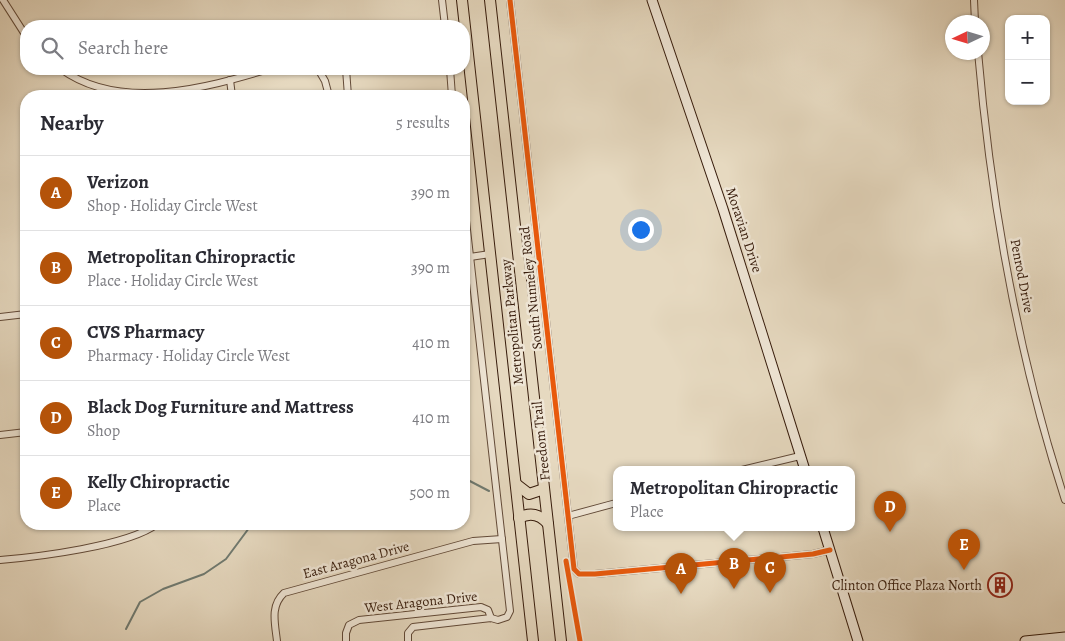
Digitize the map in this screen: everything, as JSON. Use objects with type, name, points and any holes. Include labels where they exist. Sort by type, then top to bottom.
[{"type":"main road","name":"Metropolitan Parkway","points":[[462,0],[464,20]]},
{"type":"main road","name":"Metropolitan Parkway","points":[[490,0],[561,641]]},
{"type":"main road","name":"Metropolitan Parkway","points":[[470,73],[533,641]]},
{"type":"main road","points":[[516,484],[529,494],[544,489]]},
{"type":"main road","points":[[519,518],[533,514],[548,524]]},
{"type":"street","points":[[2,0],[20,27]]},
{"type":"street","points":[[442,0],[444,20]]},
{"type":"street","name":"South Nunneley Road","points":[[510,0],[573,566],[576,572],[584,575],[596,574],[813,554],[830,550]]},
{"type":"street","name":"Moravian Drive","points":[[652,0],[723,209],[804,466]]},
{"type":"street","points":[[974,0],[975,15]]},
{"type":"street","name":"Penrod Drive","points":[[979,60],[985,128],[1007,268],[1047,442],[1065,500]]},
{"type":"street","points":[[73,75],[94,85],[123,90]]},
{"type":"street","points":[[168,90],[230,80],[248,75]]},
{"type":"street","points":[[322,75],[327,90]]},
{"type":"street","points":[[346,75],[348,90]]},
{"type":"street","points":[[450,75],[452,90]]},
{"type":"street","points":[[230,80],[231,90]]},
{"type":"street","points":[[470,256],[490,254]]},
{"type":"street","points":[[408,641],[408,633],[413,627],[491,618],[498,620],[507,617],[510,611],[470,280]]},
{"type":"street","points":[[0,317],[20,315]]},
{"type":"street","points":[[0,435],[20,433]]},
{"type":"street","points":[[759,466],[800,456]]},
{"type":"street","points":[[568,516],[613,504]]},
{"type":"street","points":[[0,560],[71,551],[125,537],[142,530]]},
{"type":"street","points":[[824,531],[858,641]]},
{"type":"street","name":"East Aragona Drive","points":[[277,641],[274,609],[278,598],[284,593],[473,541],[502,539]]},
{"type":"street","name":"West Aragona Drive","points":[[346,641],[349,625],[359,620],[481,608],[488,610],[491,618]]},
{"type":"street","points":[[1024,641],[1065,637]]},
{"type":"waterway","points":[[470,481],[489,491]]},
{"type":"waterway","points":[[126,629],[140,602],[163,589],[204,574],[226,559],[248,530]]},
{"type":"cycle path","name":"Freedom Trail","points":[[510,0],[574,569],[579,574],[595,574],[813,554],[830,550]]},
{"type":"cycle path","points":[[566,561],[580,641]]},
{"type":"place","name":"Black Dog Furniture and Mattress","points":[[890,532]]},
{"type":"place","name":"Kelly Chiropractic","points":[[964,570]]},
{"type":"place","name":"Clinton Office Plaza North","points":[[1000,585]]},
{"type":"place","name":"Metropolitan Chiropractic","points":[[734,589]]},
{"type":"place","name":"CVS Pharmacy","points":[[770,593]]},
{"type":"place","name":"Verizon","points":[[681,594]]}]
